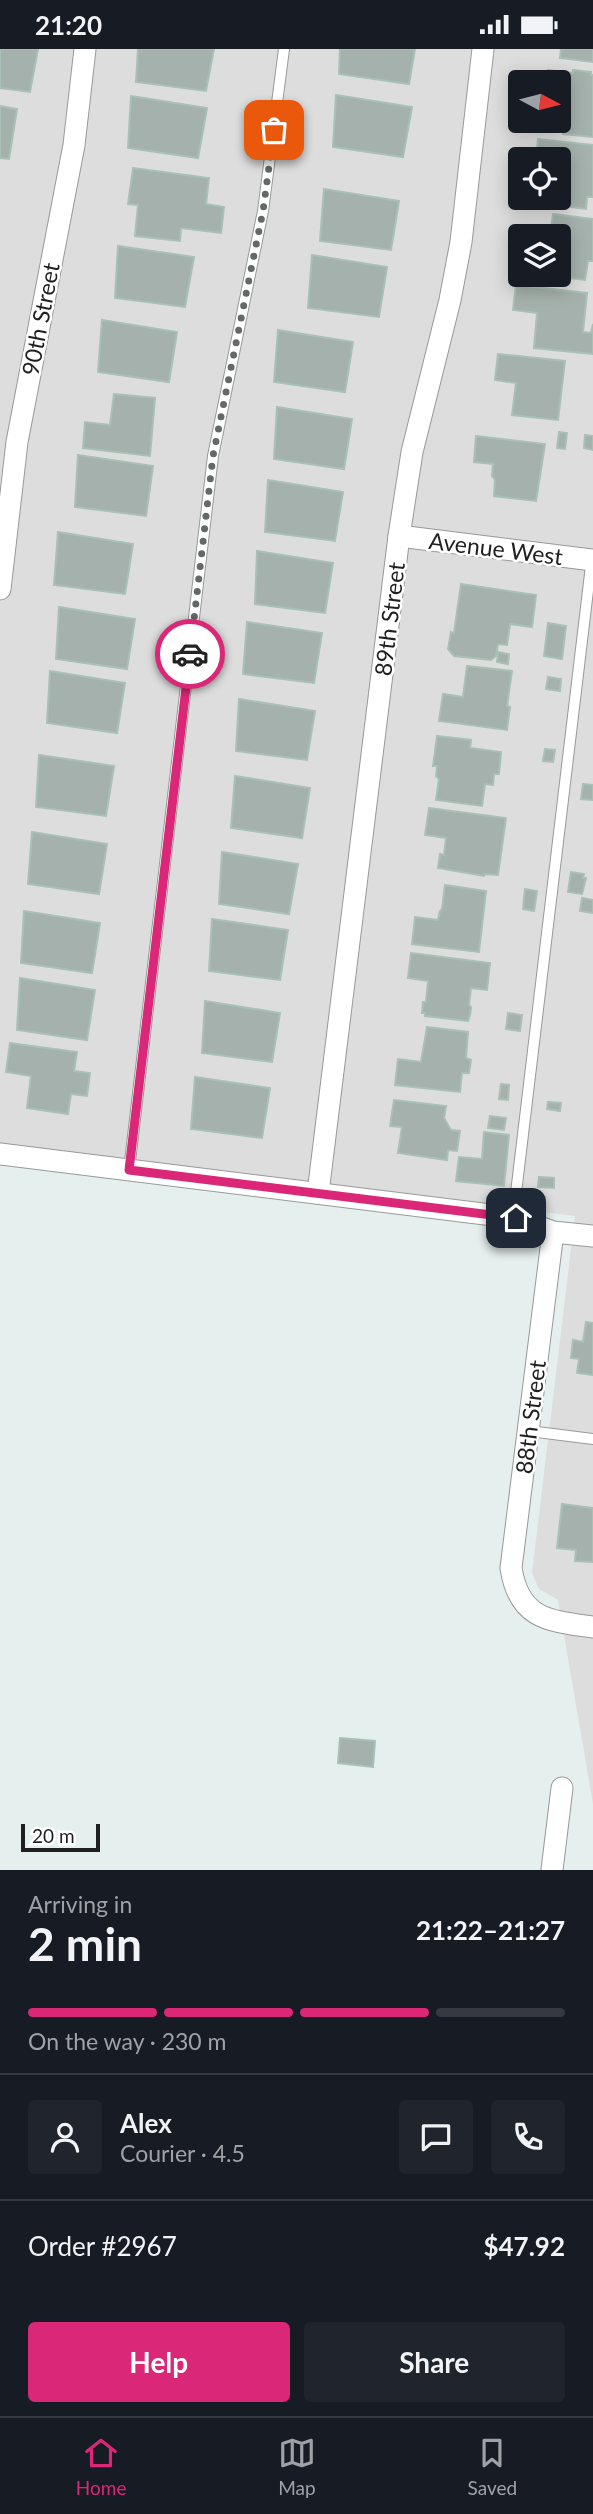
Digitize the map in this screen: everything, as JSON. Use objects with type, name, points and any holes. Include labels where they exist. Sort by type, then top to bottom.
[{"type":"street","name":"90th Street","points":[[0,589],[17,442],[74,145],[85,49]]},
{"type":"street","name":"89th Street","points":[[318,1193],[399,536],[412,452],[450,300],[461,242],[483,49]]},
{"type":"street","name":"Avenue West","points":[[399,536],[593,557]]},
{"type":"street","points":[[0,1154],[513,1218],[553,1231],[593,1236]]},
{"type":"street","name":"88th Street","points":[[553,1231],[511,1568],[521,1601],[535,1614],[552,1622],[593,1627]]},
{"type":"street","points":[[552,1870],[562,1788]]},
{"type":"lane","points":[[129,1170],[213,456],[263,211],[284,49]]},
{"type":"lane","points":[[513,1218],[593,557]]},
{"type":"lane","points":[[528,1431],[593,1439]]},
{"type":"shaded area","points":[[0,49],[593,49],[593,1804],[558,1600],[539,1589],[532,1573],[575,1216],[0,1145]]},
{"type":"building","points":[[0,49],[38,49],[30,92],[0,88]]},
{"type":"building","points":[[138,49],[214,49],[206,91],[136,82]]},
{"type":"building","points":[[340,49],[415,49],[409,84],[339,74]]},
{"type":"building","points":[[561,49],[593,49],[593,62],[560,58]]},
{"type":"building","points":[[573,70],[591,72],[593,137],[563,134],[571,133],[571,73]]},
{"type":"building","points":[[336,95],[412,107],[403,157],[333,147]]},
{"type":"building","points":[[131,96],[207,108],[198,158],[128,148]]},
{"type":"building","points":[[0,106],[17,109],[9,159],[0,158]]},
{"type":"building","points":[[538,139],[593,145],[593,197],[587,197],[586,209],[571,207],[571,147],[537,147]]},
{"type":"building","points":[[133,168],[209,178],[206,204],[224,207],[221,233],[181,228],[180,241],[135,236],[138,205],[128,204]]},
{"type":"building","points":[[324,189],[399,201],[391,250],[320,241]]},
{"type":"building","points":[[553,214],[593,219],[593,261],[588,261],[585,280],[571,278],[571,224],[552,224]]},
{"type":"building","points":[[118,246],[194,257],[185,307],[115,298]]},
{"type":"building","points":[[312,255],[387,267],[379,317],[308,308]]},
{"type":"building","points":[[516,287],[587,293],[583,332],[591,333],[593,324],[593,354],[534,348],[537,313],[513,310]]},
{"type":"building","points":[[102,320],[177,332],[169,382],[98,372]]},
{"type":"building","points":[[278,330],[353,342],[345,392],[274,382]]},
{"type":"building","points":[[498,354],[565,361],[558,420],[512,415],[516,383],[495,380]]},
{"type":"building","points":[[114,394],[155,398],[150,456],[83,448],[85,422],[110,425]]},
{"type":"building","points":[[277,407],[352,419],[344,469],[274,459]]},
{"type":"building","points":[[559,432],[567,433],[565,449],[557,448]]},
{"type":"building","points":[[585,435],[593,436],[593,450],[584,448]]},
{"type":"building","points":[[476,436],[545,444],[536,501],[494,496],[493,464],[474,462]]},
{"type":"building","points":[[78,455],[153,466],[146,516],[75,507]]},
{"type":"building","points":[[268,480],[343,492],[335,541],[265,532]]},
{"type":"building","points":[[58,532],[133,544],[125,594],[54,585]]},
{"type":"building","points":[[257,551],[333,563],[325,613],[255,604]]},
{"type":"building","points":[[461,584],[536,595],[532,627],[510,624],[507,645],[498,644],[496,656],[491,660],[454,656],[448,649],[451,632],[454,633]]},
{"type":"building","points":[[59,607],[135,619],[127,669],[56,659]]},
{"type":"building","points":[[247,622],[322,633],[314,683],[243,674]]},
{"type":"building","points":[[548,623],[566,626],[562,659],[544,656]]},
{"type":"building","points":[[498,652],[509,654],[508,664],[497,662]]},
{"type":"building","points":[[467,666],[512,671],[507,730],[439,721],[443,694],[463,697]]},
{"type":"building","points":[[50,671],[125,683],[117,733],[47,723]]},
{"type":"building","points":[[548,677],[561,679],[560,691],[546,689]]},
{"type":"building","points":[[239,699],[315,711],[307,760],[236,751]]},
{"type":"building","points":[[437,736],[471,740],[470,748],[501,752],[499,774],[494,774],[493,785],[485,784],[482,806],[436,800],[439,779],[436,776],[437,766],[433,766]]},
{"type":"building","points":[[545,749],[555,750],[553,762],[543,761]]},
{"type":"building","points":[[39,755],[114,766],[106,816],[36,807]]},
{"type":"building","points":[[235,776],[310,788],[302,838],[231,828]]},
{"type":"building","points":[[583,784],[593,785],[593,800],[581,799]]},
{"type":"building","points":[[429,808],[506,818],[498,875],[484,876],[438,868],[440,854],[444,855],[446,838],[425,835]]},
{"type":"building","points":[[32,832],[107,844],[99,894],[28,884]]},
{"type":"building","points":[[222,852],[298,864],[289,914],[219,904]]},
{"type":"building","points":[[571,872],[584,874],[583,878],[586,878],[582,894],[568,892]]},
{"type":"building","points":[[445,885],[486,891],[479,952],[412,944],[415,917],[438,920]]},
{"type":"building","points":[[525,889],[537,891],[534,911],[523,909]]},
{"type":"building","points":[[582,898],[593,900],[593,913],[580,911]]},
{"type":"building","points":[[24,911],[100,923],[92,973],[21,963]]},
{"type":"building","points":[[212,919],[288,930],[280,980],[209,971]]},
{"type":"building","points":[[411,953],[490,963],[487,990],[471,988],[468,1021],[425,1016],[425,1013],[422,1013],[428,981],[408,978]]},
{"type":"building","points":[[20,978],[95,990],[87,1040],[17,1030]]},
{"type":"building","points":[[205,1001],[280,1013],[272,1062],[202,1053]]},
{"type":"building","points":[[508,1013],[522,1015],[520,1031],[506,1029]]},
{"type":"building","points":[[427,1027],[468,1032],[466,1058],[471,1060],[469,1073],[462,1073],[460,1092],[395,1085],[398,1059],[421,1062]]},
{"type":"building","points":[[10,1043],[77,1052],[74,1071],[90,1073],[87,1096],[71,1094],[68,1114],[27,1108],[31,1076],[6,1072]]},
{"type":"building","points":[[195,1077],[270,1088],[262,1138],[191,1129]]},
{"type":"building","points":[[501,1084],[509,1085],[508,1100],[499,1099]]},
{"type":"building","points":[[394,1100],[446,1106],[444,1118],[451,1130],[460,1131],[457,1151],[448,1150],[447,1160],[398,1153],[402,1127],[390,1126]]},
{"type":"building","points":[[548,1102],[561,1103],[560,1111],[547,1109]]},
{"type":"building","points":[[490,1116],[506,1118],[504,1130],[488,1128]]},
{"type":"building","points":[[484,1132],[509,1135],[504,1186],[456,1181],[459,1157],[482,1159]]},
{"type":"building","points":[[539,1177],[554,1178],[554,1188],[538,1187]]},
{"type":"building","points":[[586,1322],[593,1323],[593,1375],[577,1373],[579,1359],[571,1358],[573,1340],[583,1342]]},
{"type":"building","points":[[562,1504],[593,1508],[593,1562],[575,1561],[576,1550],[557,1548]]},
{"type":"building","points":[[340,1738],[375,1741],[373,1767],[338,1763]]},
{"type":"way so far","points":[[190,654],[213,456],[263,211],[274,130]]},
{"type":"route","points":[[190,654],[129,1170],[516,1218]]}]
